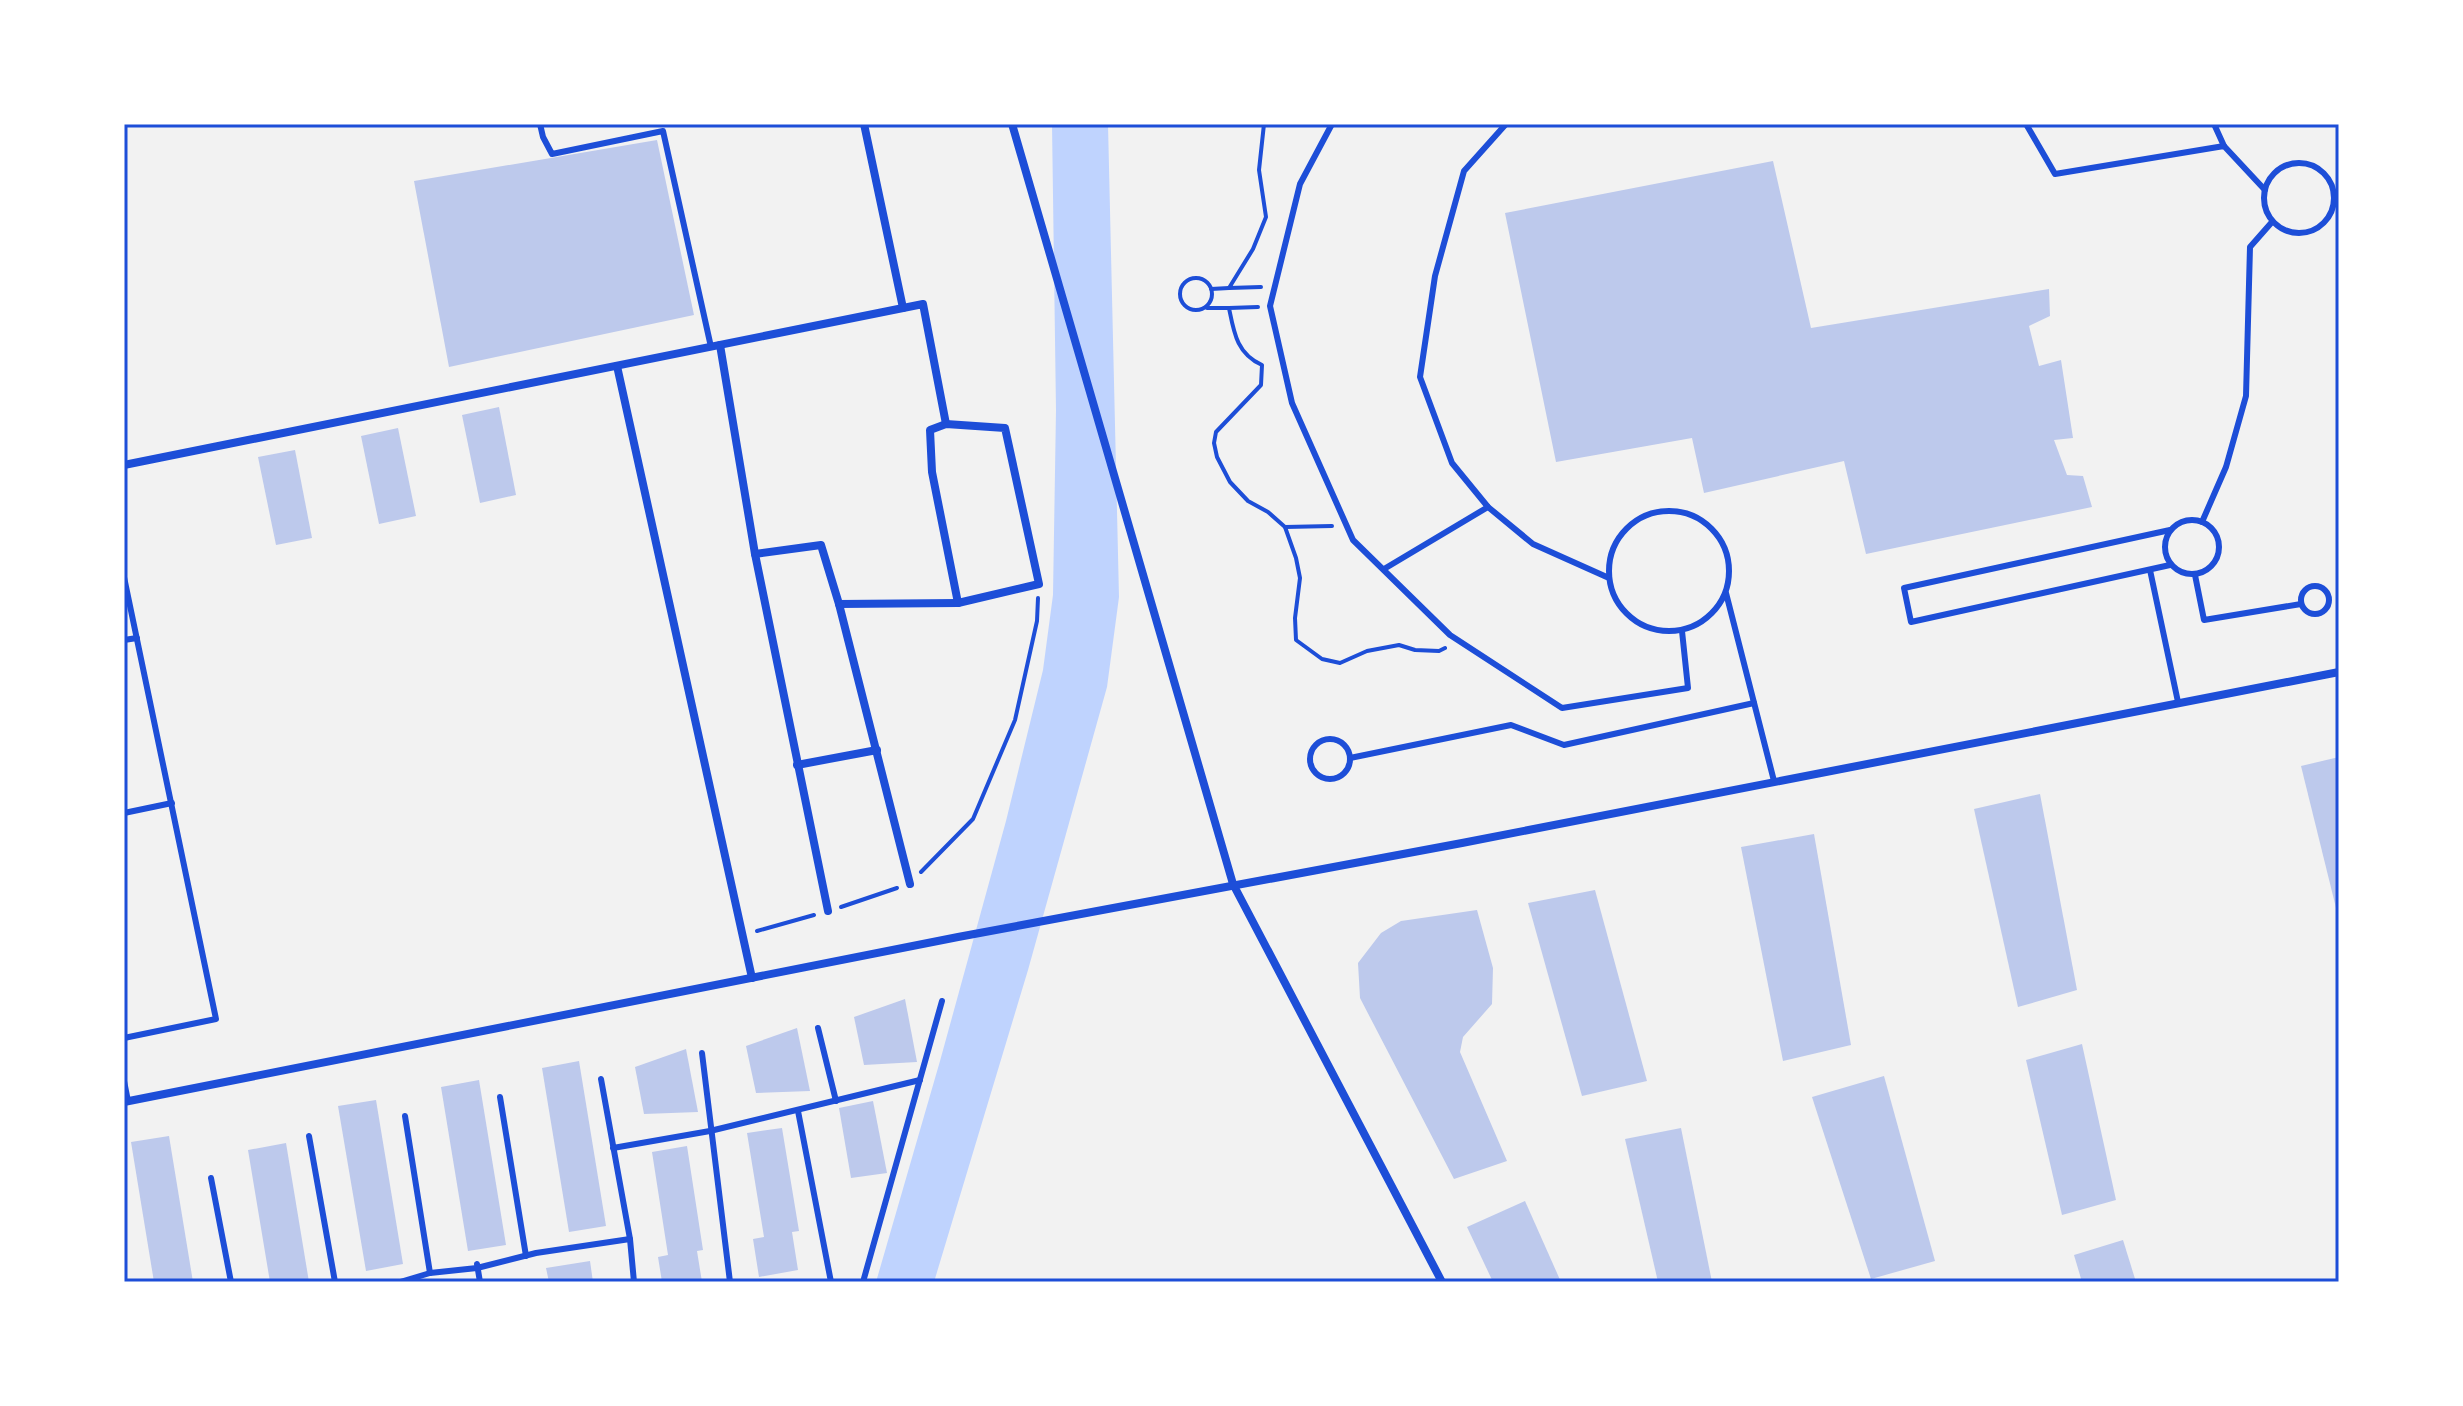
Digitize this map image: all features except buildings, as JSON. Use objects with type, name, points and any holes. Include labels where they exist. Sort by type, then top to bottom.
[{"type":"street","points":[[864,124],[903,308]]},
{"type":"street","points":[[1012,124],[1233,884],[1442,1282]]},
{"type":"street","points":[[124,465],[923,304],[946,424]]},
{"type":"street","points":[[715,346],[828,911]]},
{"type":"street","points":[[617,366],[752,978]]},
{"type":"street","points":[[839,604],[958,603],[1039,584],[1005,428],[946,424],[930,430],[932,472],[958,603]]},
{"type":"street","points":[[755,554],[821,545],[839,604],[910,884]]},
{"type":"street","points":[[126,1102],[958,937],[1462,843],[2339,672]]},
{"type":"street","points":[[797,765],[877,750]]},
{"type":"lane","points":[[540,124],[552,154],[663,131],[715,346]]},
{"type":"lane","points":[[1332,124],[1300,184],[1270,306],[1292,403],[1353,540],[1458,640],[1562,708],[1688,688],[1682,631]]},
{"type":"lane","points":[[1506,124],[1464,171],[1435,276],[1420,377],[1452,463],[1488,507],[1533,544],[1609,578]]},
{"type":"lane","points":[[2026,124],[2055,174],[2224,146]]},
{"type":"lane","points":[[2214,124],[2224,146],[2265,190]]},
{"type":"lane","points":[[2298,163],[2308,164],[2326,175],[2337,194],[2330,215],[2315,230],[2304,234],[2281,230],[2272,222],[2263,201],[2269,179],[2277,170],[2298,163]]},
{"type":"lane","points":[[2202,522],[2226,467],[2246,396],[2250,247],[2272,222]]},
{"type":"lane","points":[[1384,569],[1488,507]]},
{"type":"lane","points":[[1668,510],[1687,512],[1705,521],[1719,536],[1728,554],[1730,574],[1726,593],[1716,610],[1700,624],[1682,631],[1662,631],[1642,625],[1626,614],[1614,597],[1609,578],[1610,558],[1617,539],[1631,524],[1648,514],[1668,510]]},
{"type":"lane","points":[[2170,530],[2164,547],[2170,565],[2186,574],[2195,575],[2211,566],[2219,551],[2215,534],[2202,522],[2185,520],[2170,530],[1904,588],[1911,622],[2170,565]]},
{"type":"lane","points":[[2150,570],[2178,702]]},
{"type":"lane","points":[[2195,575],[2204,620],[2301,604]]},
{"type":"lane","points":[[124,577],[216,1019],[124,1038]]},
{"type":"lane","points":[[2311,586],[2320,586],[2328,597],[2327,606],[2320,613],[2307,611],[2301,604],[2304,591],[2311,586]]},
{"type":"lane","points":[[1726,593],[1774,781]]},
{"type":"lane","points":[[124,640],[137,638]]},
{"type":"lane","points":[[1350,758],[1511,725],[1564,745],[1754,703]]},
{"type":"lane","points":[[1327,738],[1340,741],[1350,758],[1347,771],[1331,779],[1314,771],[1310,758],[1315,745],[1327,738]]},
{"type":"lane","points":[[124,813],[172,803]]},
{"type":"lane","points":[[863,1282],[942,1001]]},
{"type":"lane","points":[[818,1028],[836,1101]]},
{"type":"lane","points":[[702,1053],[730,1282]]},
{"type":"lane","points":[[601,1079],[630,1239],[634,1282]]},
{"type":"lane","points":[[613,1148],[710,1131],[920,1080]]},
{"type":"lane","points":[[124,1081],[126,1102]]},
{"type":"lane","points":[[500,1097],[526,1256]]},
{"type":"lane","points":[[798,1111],[831,1282]]},
{"type":"lane","points":[[405,1116],[430,1273]]},
{"type":"lane","points":[[309,1136],[335,1282]]},
{"type":"lane","points":[[211,1178],[231,1282]]},
{"type":"lane","points":[[400,1282],[430,1273],[630,1239]]},
{"type":"lane","points":[[477,1266],[480,1282]]},
{"type":"path","points":[[1229,288],[1253,249],[1266,217],[1259,170],[1264,124]]},
{"type":"path","points":[[1204,308],[1211,299],[1211,289],[1205,281],[1196,278],[1186,281],[1181,290],[1181,300],[1188,308],[1199,310],[1270,306]]},
{"type":"path","points":[[1211,289],[1275,287]]},
{"type":"path","points":[[1229,308],[1235,336],[1249,359],[1262,365],[1261,385],[1216,432],[1214,443],[1217,457],[1230,482],[1248,501],[1268,512],[1285,527],[1300,578],[1295,618],[1296,640],[1322,659],[1340,663],[1367,651],[1399,645],[1415,650],[1439,651],[1458,640]]},
{"type":"path","points":[[1285,527],[1347,525]]},
{"type":"path","points":[[743,935],[910,884],[973,819],[1015,720],[1037,621],[1039,584]]},
{"type":"water","points":[[1052,124],[1108,124],[1119,597],[1107,687],[1028,970],[934,1282],[876,1282],[1006,821],[1043,670],[1053,595],[1056,410]]}]
